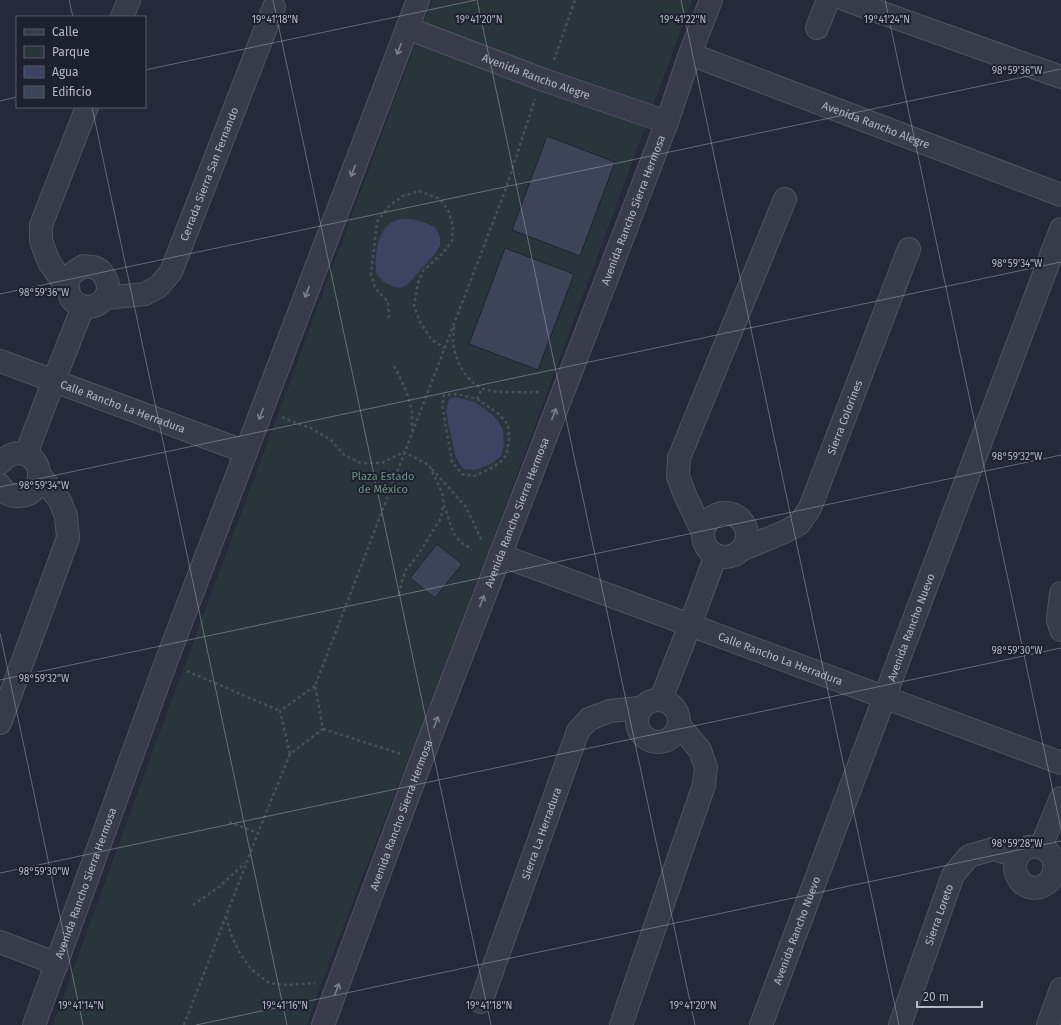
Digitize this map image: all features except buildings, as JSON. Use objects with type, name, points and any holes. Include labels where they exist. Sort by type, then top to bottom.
[{"type":"street","points":[[122,16],[129,0]]},
{"type":"street","name":"Avenida Rancho Sierra Hermosa","points":[[34,1025],[166,662],[418,0]]},
{"type":"street","name":"Avenida Rancho Sierra Hermosa","points":[[323,1025],[421,761],[667,122],[690,54],[711,0]]},
{"type":"street","points":[[817,28],[828,0]]},
{"type":"street","points":[[846,0],[1061,77]]},
{"type":"street","name":"Cerrada Sierra San Fernando","points":[[105,298],[145,294],[158,287],[171,272],[274,7]]},
{"type":"street","name":"Avenida Rancho Alegre","points":[[407,28],[541,79],[667,122]]},
{"type":"street","name":"Avenida Rancho Alegre","points":[[690,54],[1061,195]]},
{"type":"street","points":[[67,288],[69,278],[75,271],[84,266],[94,267],[102,272],[107,280],[108,289],[105,298],[96,306],[83,307],[72,300],[67,288],[49,262],[41,241],[41,225],[87,108]]},
{"type":"street","points":[[640,708],[637,718],[639,729],[645,738],[655,742],[665,741],[674,735],[679,725],[678,713],[671,704],[661,699],[716,556],[708,550],[703,541],[702,531],[678,476],[679,458],[785,199]]},
{"type":"street","name":"Avenida Rancho Nuevo","points":[[761,1025],[1061,230]]},
{"type":"street","name":"Sierra Colorines","points":[[716,556],[724,558],[734,556],[741,550],[784,532],[799,524],[810,508],[909,248]]},
{"type":"street","points":[[26,454],[83,307]]},
{"type":"street","name":"Calle Rancho La Herradura","points":[[0,361],[246,452]]},
{"type":"street","points":[[0,463],[11,454],[26,454],[36,462],[40,474],[60,501],[66,516],[68,538],[0,723]]},
{"type":"street","points":[[0,485],[3,491],[12,496],[22,496],[31,492],[38,484],[40,474]]},
{"type":"street","points":[[702,531],[706,522],[712,516],[721,512],[730,513],[738,517],[745,524],[748,533],[746,542],[741,550]]},
{"type":"street","name":"Calle Rancho La Herradura","points":[[500,556],[1061,763]]},
{"type":"street","points":[[1061,593],[1058,620],[1061,630]]},
{"type":"street","name":"Sierra La Herradura","points":[[481,1002],[578,731],[589,719],[610,711],[640,708],[649,701],[661,699]]},
{"type":"street","points":[[621,1025],[704,785],[706,768],[700,750],[679,725]]},
{"type":"street","points":[[1041,847],[1061,798]]},
{"type":"street","points":[[1028,847],[1041,847],[1050,854],[1055,863],[1058,876],[1040,887],[1030,887],[1021,882],[1016,875],[1014,865],[1017,856],[1028,847]]},
{"type":"street","name":"Sierra Loreto","points":[[900,1025],[953,875],[969,856],[993,848],[1017,856]]},
{"type":"street","points":[[0,942],[57,964]]},
{"type":"street","points":[[1048,1025],[1061,989]]},
{"type":"path","points":[[323,728],[315,686],[504,191],[541,79],[552,66],[575,0]]},
{"type":"path","points":[[389,318],[388,302],[375,288],[371,274],[377,222],[390,205],[403,196],[419,191],[440,199],[449,212],[453,226],[452,241],[443,253],[423,271],[418,283],[414,306],[420,322],[431,339],[444,348]]},
{"type":"path","points":[[454,322],[453,340],[463,372],[482,388],[499,392],[545,392],[562,394]]},
{"type":"path","points":[[394,366],[408,399],[412,414],[412,432]]},
{"type":"path","points":[[477,399],[482,388]]},
{"type":"path","points":[[457,394],[477,399],[499,414],[508,425],[509,438],[507,453],[503,460],[492,468],[474,476],[462,474],[452,462],[442,406],[444,395],[457,394]]},
{"type":"path","points":[[263,408],[298,424],[311,428],[331,440],[344,455],[361,463],[382,463],[404,452]]},
{"type":"path","points":[[404,452],[429,465],[466,507],[485,549],[500,556]]},
{"type":"path","points":[[429,465],[442,492],[444,505],[452,532],[461,543],[472,549]]},
{"type":"path","points":[[399,594],[405,572],[416,558],[441,518],[444,505]]},
{"type":"path","points":[[166,662],[280,711]]},
{"type":"path","points":[[280,711],[315,686]]},
{"type":"path","points":[[280,711],[290,754]]},
{"type":"path","points":[[323,728],[421,761]]},
{"type":"path","points":[[184,1025],[290,754],[323,728]]},
{"type":"path","points":[[229,822],[258,833]]},
{"type":"path","points":[[193,905],[219,887],[247,862]]},
{"type":"path","points":[[226,916],[232,937],[241,955],[251,970],[270,983],[297,985],[340,980]]},
{"type":"green space","name":"Plaza Estado de México","points":[[433,0],[692,0],[489,550],[323,979],[307,1025],[53,1025],[151,756]]},
{"type":"water","points":[[401,219],[411,219],[426,223],[436,228],[440,237],[440,246],[434,255],[407,285],[400,288],[384,282],[376,274],[376,258],[382,233],[386,227]]},
{"type":"water","points":[[456,397],[475,402],[494,416],[503,429],[504,445],[501,456],[491,464],[475,470],[464,469],[459,463],[455,455],[446,411],[449,399]]}]
